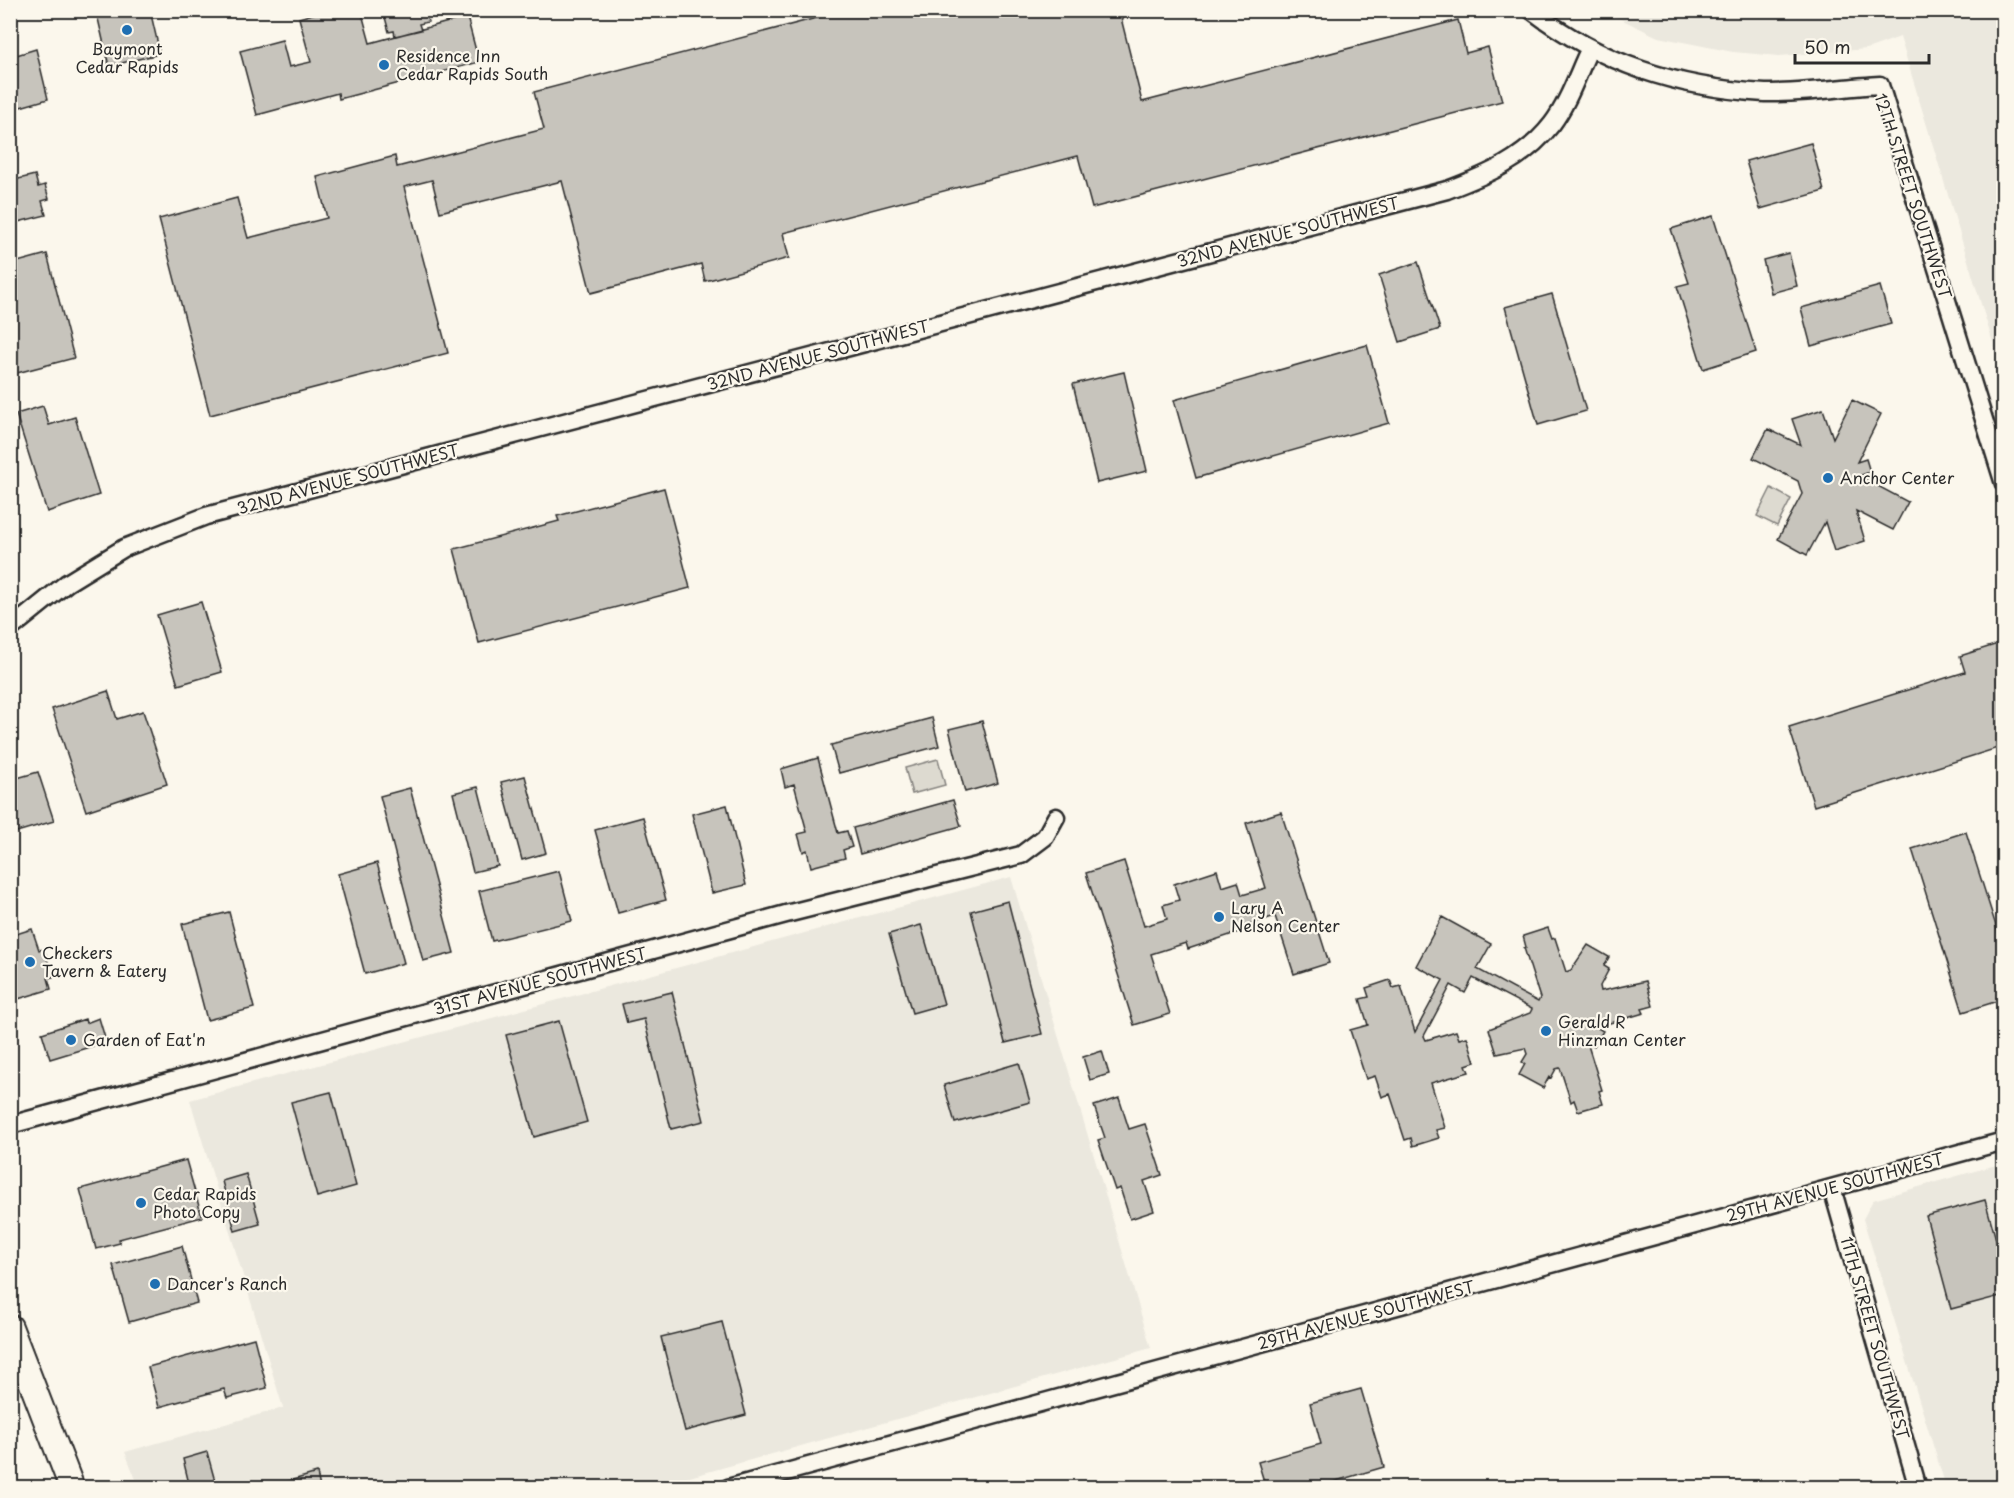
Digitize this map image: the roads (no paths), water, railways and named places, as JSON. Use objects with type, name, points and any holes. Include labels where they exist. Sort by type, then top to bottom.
[{"type":"main road","points":[[10,1327],[72,1488]]},
{"type":"street","name":"12TH STREET SOUTHWEST","points":[[1531,10],[1589,50],[1637,70],[1699,85],[1767,93],[1880,85],[2004,484]]},
{"type":"street","name":"32ND AVENUE SOUTHWEST","points":[[10,629],[67,583],[124,548],[206,516],[1447,190],[1491,174],[1524,152],[1552,123],[1589,50]]},
{"type":"street","name":"31ST AVENUE SOUTHWEST","points":[[10,1125],[754,922],[1021,855],[1045,837],[1056,817]]},
{"type":"street","name":"29TH AVENUE SOUTHWEST","points":[[728,1488],[2004,1141]]},
{"type":"street","name":"11TH STREET SOUTHWEST","points":[[1832,1188],[1918,1488]]},
{"type":"railway","points":[[1998,10],[2004,29]]},
{"type":"place","name":"Baymont Cedar Rapids","points":[[127,30]]},
{"type":"place","name":"Residence Inn Cedar Rapids South","points":[[384,65]]},
{"type":"place","name":"Anchor Center","points":[[1828,478]]},
{"type":"place","name":"Lary A Nelson Center","points":[[1219,917]]},
{"type":"place","name":"Checkers Tavern & Eatery","points":[[30,962]]},
{"type":"place","name":"Gerald R Hinzman Center","points":[[1546,1031]]},
{"type":"place","name":"Garden of Eat'n","points":[[71,1040]]},
{"type":"place","name":"Cedar Rapids Photo Copy","points":[[141,1203]]},
{"type":"place","name":"Dancer's Ranch","points":[[155,1284]]}]
